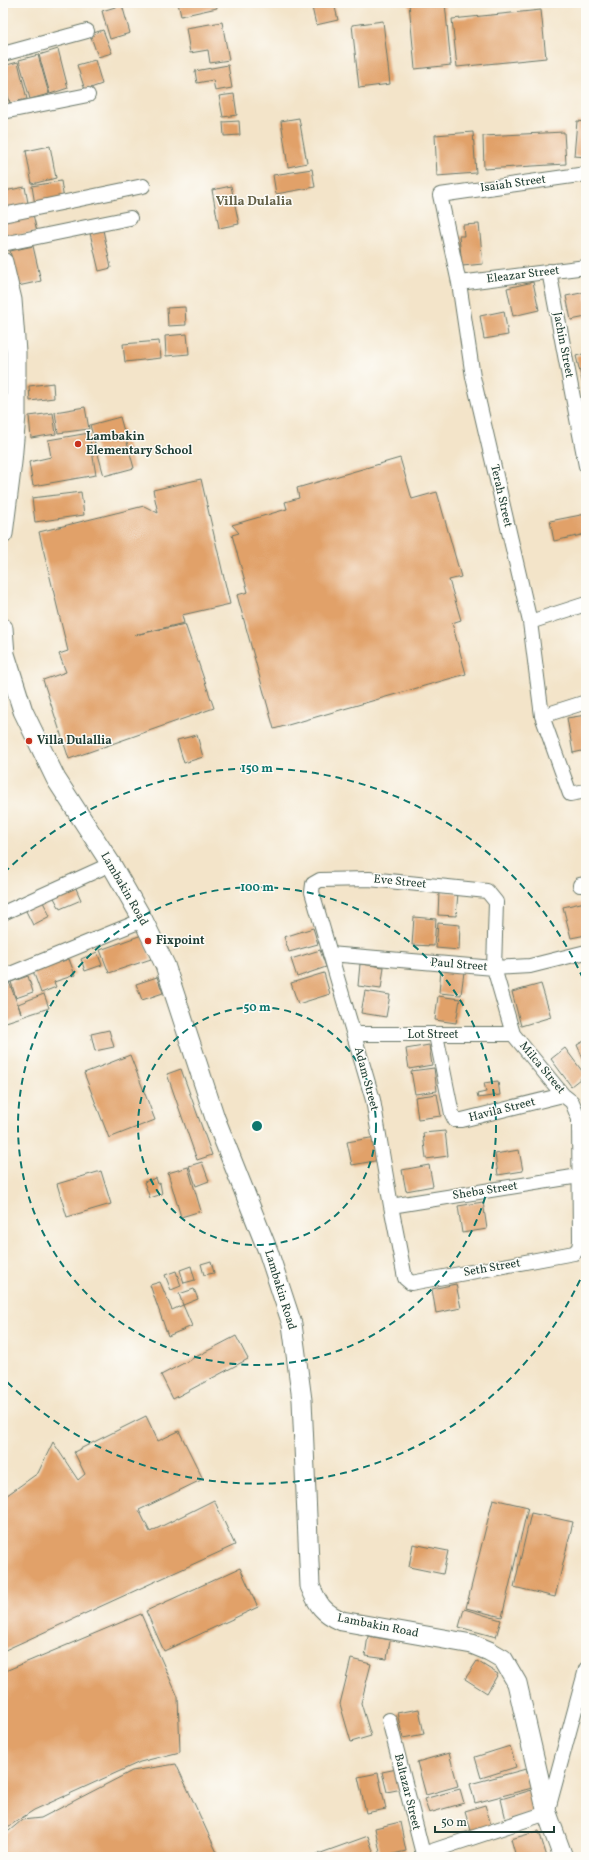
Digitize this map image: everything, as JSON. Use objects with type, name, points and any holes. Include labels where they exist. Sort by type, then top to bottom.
[{"type":"main road","points":[[3,262],[12,300],[16,360],[16,414],[4,527]]},
{"type":"main road","name":"Lambakin Road","points":[[3,628],[4,654],[23,711],[56,779],[111,864],[144,920],[165,965],[215,1118],[268,1252],[292,1324],[302,1400],[310,1586],[322,1609],[332,1617],[342,1621],[472,1644],[503,1659],[517,1683],[547,1813],[563,1857]]},
{"type":"street","points":[[3,54],[87,31]]},
{"type":"street","points":[[3,112],[88,95]]},
{"type":"street","name":"Isaiah Street","points":[[440,195],[586,174]]},
{"type":"street","points":[[3,215],[143,186]]},
{"type":"street","name":"Terah Street","points":[[440,195],[459,283],[473,377],[530,622],[542,716],[570,794],[586,791]]},
{"type":"street","points":[[3,244],[130,218]]},
{"type":"street","name":"Eleazar Street","points":[[459,283],[586,267]]},
{"type":"street","name":"Jachin Street","points":[[548,271],[586,466]]},
{"type":"street","points":[[530,622],[586,604]]},
{"type":"street","points":[[542,716],[586,702]]},
{"type":"street","points":[[3,913],[111,864]]},
{"type":"street","name":"Eve Street","points":[[313,884],[320,880],[369,879],[487,891]]},
{"type":"street","name":"Adam Street","points":[[313,884],[312,892],[373,1100],[390,1206],[405,1278]]},
{"type":"street","name":"Milca Street","points":[[487,891],[496,902],[494,968],[513,1034],[563,1095],[572,1102],[579,1119],[579,1248]]},
{"type":"street","points":[[3,978],[144,920]]},
{"type":"street","name":"Paul Street","points":[[330,954],[494,968],[530,966],[586,952]]},
{"type":"street","name":"Lot Street","points":[[354,1034],[513,1034]]},
{"type":"street","name":"Havila Street","points":[[436,1035],[452,1114],[455,1120],[462,1120],[563,1095]]},
{"type":"street","name":"Sheba Street","points":[[390,1206],[579,1176]]},
{"type":"street","name":"Seth Street","points":[[405,1278],[411,1283],[574,1253],[579,1248]]},
{"type":"street","points":[[547,1813],[586,1669]]},
{"type":"street","name":"Baltazar Street","points":[[389,1720],[423,1854],[547,1813]]},
{"type":"building","points":[[178,3],[216,3],[217,8],[181,16]]},
{"type":"building","points":[[311,3],[334,3],[338,20],[316,25]]},
{"type":"building","points":[[409,3],[445,3],[451,65],[415,69]]},
{"type":"building","points":[[122,5],[130,33],[110,39],[102,11]]},
{"type":"building","points":[[541,10],[546,58],[457,67],[452,19]]},
{"type":"building","points":[[383,21],[390,84],[359,88],[352,25]]},
{"type":"building","points":[[222,22],[229,60],[210,63],[208,50],[190,53],[186,28]]},
{"type":"building","points":[[103,30],[112,53],[98,57],[90,34]]},
{"type":"building","points":[[58,49],[68,88],[50,94],[39,55]]},
{"type":"building","points":[[38,55],[49,94],[30,99],[19,60]]},
{"type":"building","points":[[95,60],[102,84],[85,90],[77,65]]},
{"type":"building","points":[[18,62],[27,99],[10,103],[3,76],[3,66]]},
{"type":"building","points":[[228,65],[232,88],[215,91],[213,80],[197,83],[195,71]]},
{"type":"building","points":[[4,90],[10,103],[3,106],[3,91]]},
{"type":"building","points":[[234,94],[237,115],[223,117],[219,96]]},
{"type":"building","points":[[299,118],[307,163],[288,167],[281,121]]},
{"type":"building","points":[[239,121],[240,135],[224,136],[223,122]]},
{"type":"building","points":[[577,121],[586,122],[586,157],[574,156]]},
{"type":"building","points":[[473,132],[476,173],[437,176],[435,135]]},
{"type":"building","points":[[564,132],[566,164],[484,169],[483,136]]},
{"type":"building","points":[[50,146],[56,178],[32,184],[26,151]]},
{"type":"building","points":[[312,169],[315,187],[276,194],[273,175]]},
{"type":"building","points":[[61,181],[64,200],[35,205],[32,186]]},
{"type":"building","points":[[231,186],[239,224],[219,228],[212,190]]},
{"type":"building","points":[[25,187],[29,208],[8,212],[4,191]]},
{"type":"building","points":[[33,214],[37,232],[3,237],[3,221]]},
{"type":"building","points":[[479,224],[483,264],[462,266],[459,236],[464,236],[463,225]]},
{"type":"building","points":[[103,230],[111,268],[99,271],[90,233]]},
{"type":"building","points":[[33,246],[41,281],[18,286],[10,251]]},
{"type":"building","points":[[533,282],[539,310],[513,316],[507,288]]},
{"type":"building","points":[[586,292],[586,317],[571,320],[566,296]]},
{"type":"building","points":[[185,307],[186,325],[168,326],[167,308]]},
{"type":"building","points":[[504,311],[508,335],[484,339],[480,316]]},
{"type":"building","points":[[187,334],[189,354],[166,356],[165,336]]},
{"type":"building","points":[[159,341],[161,358],[125,362],[123,344]]},
{"type":"building","points":[[586,353],[586,389],[584,389],[576,356]]},
{"type":"building","points":[[53,383],[54,398],[30,401],[29,386]]},
{"type":"building","points":[[85,407],[89,429],[58,433],[55,412]]},
{"type":"building","points":[[53,413],[56,434],[31,438],[29,416]]},
{"type":"building","points":[[120,417],[134,468],[104,476],[90,425]]},
{"type":"building","points":[[89,433],[96,475],[33,486],[29,462],[51,457],[48,440]]},
{"type":"building","points":[[400,458],[412,499],[437,492],[461,577],[449,580],[461,620],[452,623],[466,674],[274,729],[237,595],[248,592],[232,535],[239,533],[232,525],[287,509],[285,502],[299,498],[297,488]]},
{"type":"building","points":[[201,479],[230,604],[182,615],[184,623],[135,635],[185,624],[214,708],[69,759],[43,680],[66,672],[59,654],[68,651],[39,532],[144,506],[158,513],[153,490]]},
{"type":"building","points":[[81,492],[84,515],[35,522],[32,498]]},
{"type":"building","points":[[586,514],[586,534],[554,541],[550,521]]},
{"type":"building","points":[[586,715],[586,750],[573,753],[567,718]]},
{"type":"building","points":[[197,735],[203,757],[184,763],[177,740]]},
{"type":"building","points":[[75,886],[81,900],[60,909],[53,896]]},
{"type":"building","points":[[439,892],[458,893],[456,916],[438,915]]},
{"type":"building","points":[[41,898],[50,916],[33,925],[24,907]]},
{"type":"building","points":[[585,902],[586,935],[571,938],[563,907]]},
{"type":"building","points":[[414,917],[436,919],[434,946],[412,945]]},
{"type":"building","points":[[438,923],[460,925],[459,950],[436,948]]},
{"type":"building","points":[[313,928],[318,944],[289,952],[284,937]]},
{"type":"building","points":[[142,935],[151,959],[109,973],[100,950]]},
{"type":"building","points":[[320,950],[326,967],[297,977],[291,959]]},
{"type":"building","points":[[97,952],[102,965],[85,971],[81,959]]},
{"type":"building","points":[[69,959],[75,975],[54,982],[56,987],[41,993],[33,971]]},
{"type":"building","points":[[360,964],[384,967],[381,989],[358,986]]},
{"type":"building","points":[[441,970],[464,972],[461,995],[439,993]]},
{"type":"building","points":[[324,973],[330,994],[298,1004],[291,983]]},
{"type":"building","points":[[28,976],[33,992],[16,998],[11,982]]},
{"type":"building","points":[[157,977],[163,993],[142,1000],[136,984]]},
{"type":"building","points":[[9,982],[21,1013],[18,1004],[44,994],[49,1008],[3,1023],[3,984]]},
{"type":"building","points":[[541,984],[551,1017],[521,1026],[512,992]]},
{"type":"building","points":[[365,991],[390,995],[386,1017],[361,1013]]},
{"type":"building","points":[[438,996],[460,999],[456,1023],[435,1020]]},
{"type":"building","points":[[109,1030],[114,1047],[95,1051],[91,1034]]},
{"type":"building","points":[[586,1040],[586,1065],[577,1045]]},
{"type":"building","points":[[429,1045],[432,1065],[409,1069],[406,1049]]},
{"type":"building","points":[[565,1048],[585,1075],[571,1086],[551,1059]]},
{"type":"building","points":[[130,1055],[155,1120],[109,1138],[84,1073]]},
{"type":"building","points":[[434,1068],[437,1091],[415,1094],[411,1071]]},
{"type":"building","points":[[181,1069],[212,1155],[197,1160],[167,1074]]},
{"type":"building","points":[[498,1081],[500,1095],[478,1098],[477,1094],[486,1092],[484,1083]]},
{"type":"building","points":[[437,1094],[441,1116],[418,1119],[415,1097]]},
{"type":"building","points":[[445,1131],[448,1156],[426,1159],[423,1133]]},
{"type":"building","points":[[376,1137],[380,1160],[352,1165],[347,1142]]},
{"type":"building","points":[[519,1150],[523,1171],[498,1175],[495,1154]]},
{"type":"building","points":[[202,1162],[209,1181],[196,1186],[189,1166]]},
{"type":"building","points":[[429,1165],[433,1186],[406,1191],[402,1170]]},
{"type":"building","points":[[188,1167],[201,1211],[181,1217],[168,1173]]},
{"type":"building","points":[[101,1171],[111,1204],[67,1217],[57,1184]]},
{"type":"building","points":[[156,1178],[158,1184],[160,1183],[162,1194],[150,1198],[144,1182]]},
{"type":"building","points":[[483,1202],[487,1229],[462,1233],[458,1206]]},
{"type":"building","points":[[211,1261],[214,1273],[204,1275],[201,1264]]},
{"type":"building","points":[[191,1266],[195,1280],[184,1283],[180,1270]]},
{"type":"building","points":[[176,1271],[181,1286],[171,1290],[165,1275]]},
{"type":"building","points":[[160,1282],[172,1310],[183,1305],[192,1326],[168,1336],[150,1285]]},
{"type":"building","points":[[456,1284],[461,1308],[436,1313],[432,1289]]},
{"type":"building","points":[[194,1289],[198,1299],[183,1305],[179,1294]]},
{"type":"building","points":[[236,1336],[248,1359],[173,1399],[161,1375]]},
{"type":"building","points":[[146,1416],[158,1441],[179,1431],[203,1479],[139,1510],[150,1532],[214,1500],[235,1545],[3,1651],[3,1498],[38,1473],[53,1442],[78,1480],[85,1474],[74,1452]]},
{"type":"building","points":[[493,1499],[528,1507],[502,1617],[466,1608]]},
{"type":"building","points":[[531,1513],[573,1522],[555,1597],[514,1587]]},
{"type":"building","points":[[413,1544],[448,1551],[443,1574],[409,1567]]},
{"type":"building","points":[[240,1568],[258,1607],[164,1651],[146,1611]]},
{"type":"building","points":[[464,1609],[501,1620],[496,1637],[459,1627]]},
{"type":"building","points":[[141,1614],[178,1697],[180,1752],[140,1762],[34,1810],[3,1830],[3,1672]]},
{"type":"building","points":[[368,1636],[390,1640],[387,1659],[365,1656]]},
{"type":"building","points":[[351,1659],[371,1664],[361,1703],[371,1736],[351,1742],[340,1704]]},
{"type":"building","points":[[477,1661],[498,1674],[487,1693],[465,1679]]},
{"type":"building","points":[[419,1709],[424,1734],[403,1738],[397,1713]]},
{"type":"building","points":[[510,1746],[516,1767],[481,1778],[475,1757]]},
{"type":"building","points":[[449,1753],[458,1786],[426,1795],[417,1762]]},
{"type":"building","points":[[176,1764],[219,1857],[3,1857],[3,1836],[22,1820],[41,1818],[132,1771]]},
{"type":"building","points":[[397,1769],[402,1789],[387,1792],[382,1772]]},
{"type":"building","points":[[526,1769],[532,1788],[475,1803],[470,1784]]},
{"type":"building","points":[[378,1773],[386,1809],[366,1813],[358,1777]]},
{"type":"building","points":[[460,1789],[464,1803],[429,1813],[424,1799]]},
{"type":"building","points":[[532,1790],[538,1811],[506,1820],[501,1799]]},
{"type":"building","points":[[485,1805],[492,1828],[472,1834],[465,1811]]},
{"type":"building","points":[[400,1822],[406,1851],[381,1857],[375,1828]]},
{"type":"building","points":[[539,1831],[547,1857],[516,1857],[511,1839]]},
{"type":"building","points":[[368,1836],[375,1857],[310,1857]]},
{"type":"place","name":"Lambakin Elementary School","points":[[78,444]]},
{"type":"place","name":"Villa Dulallia","points":[[29,741]]},
{"type":"place","name":"Fixpoint","points":[[148,941]]},
{"type":"district","name":"Villa Dulalia","points":[[254,202]]}]
